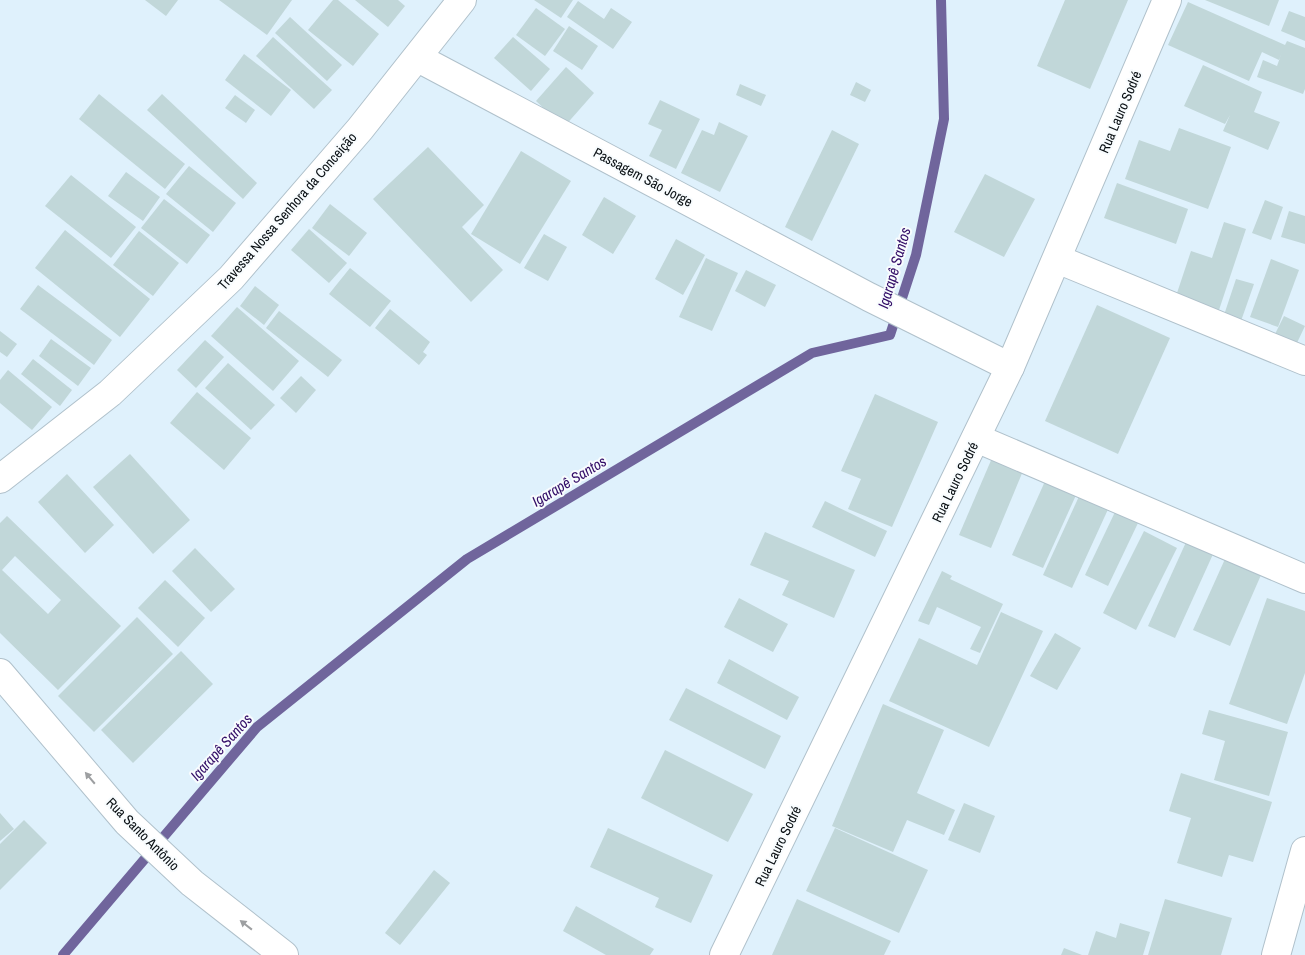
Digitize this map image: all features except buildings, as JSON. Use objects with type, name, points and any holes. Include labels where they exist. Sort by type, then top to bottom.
[{"type":"street","name":"Travessa Nossa Senhora da Conceição","points":[[0,479],[110,393],[231,278],[360,129],[462,0]]},
{"type":"street","name":"Rua Lauro Sodré","points":[[724,955],[1010,367],[1167,0]]},
{"type":"street","name":"Passagem São Jorge","points":[[418,58],[869,297],[1010,367]]},
{"type":"street","points":[[1057,259],[1305,361]]},
{"type":"street","points":[[976,438],[1305,579]]},
{"type":"street","name":"Rua Santo Antônio","points":[[0,673],[127,822],[192,883],[284,955]]},
{"type":"street","points":[[1276,955],[1305,851]]},
{"type":"waterway","name":"Igarapê Santos","points":[[63,955],[257,727],[467,559],[812,353],[890,335],[916,255],[944,119],[941,0]]}]
